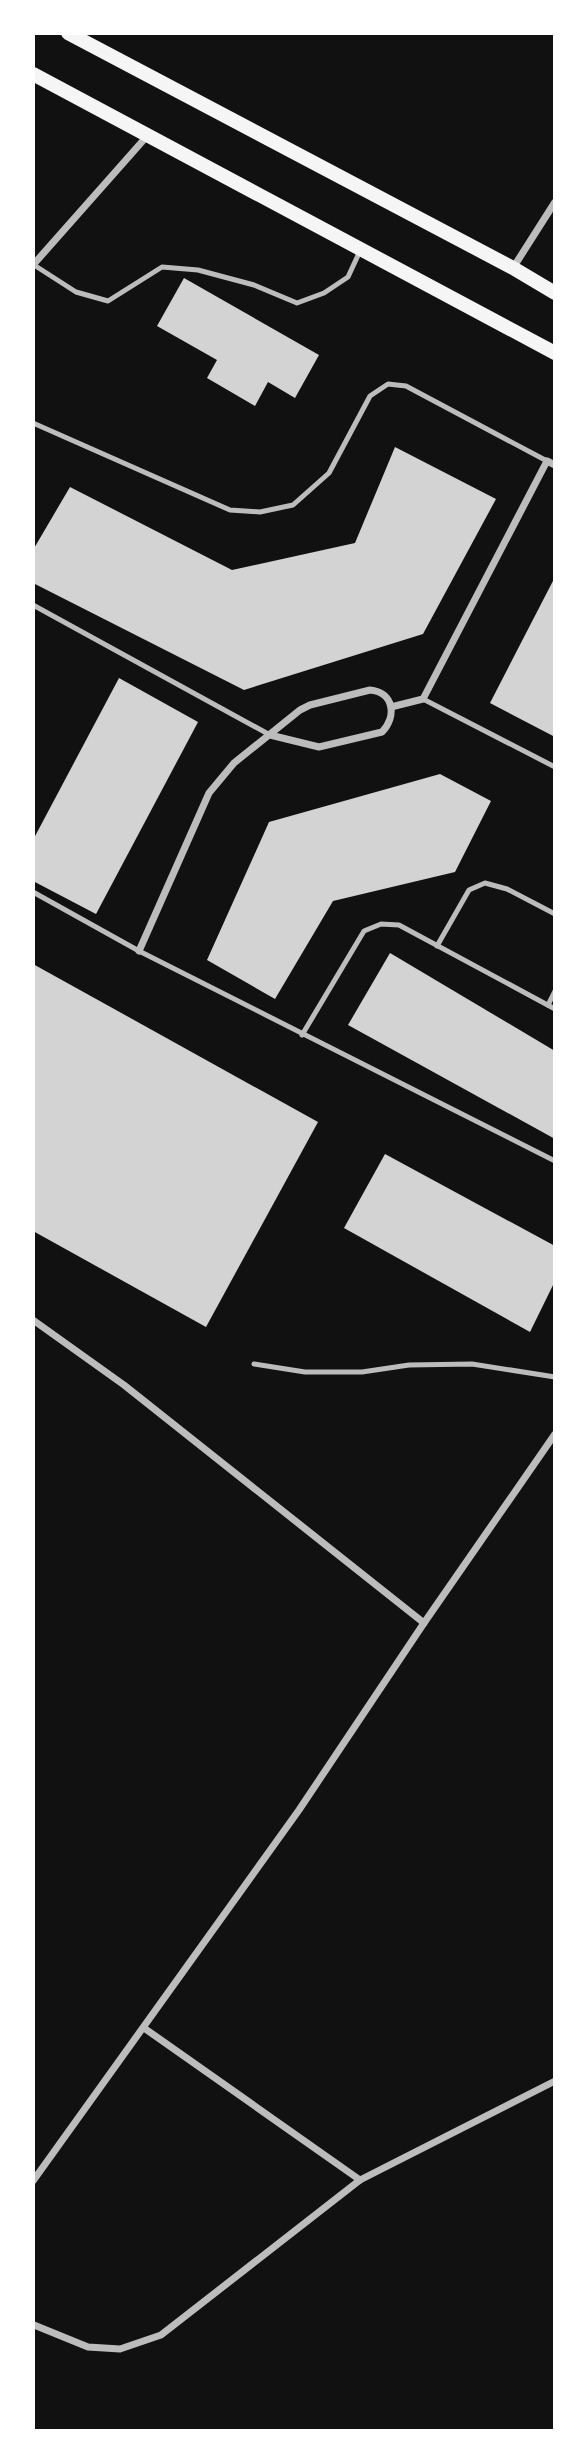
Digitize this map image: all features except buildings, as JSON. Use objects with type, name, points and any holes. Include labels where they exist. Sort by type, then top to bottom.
[{"type":"main road","points":[[68,33],[513,268],[555,293]]},
{"type":"main road","points":[[33,74],[555,353]]},
{"type":"street","points":[[34,265],[149,135]]},
{"type":"street","points":[[513,268],[555,202]]},
{"type":"street","points":[[391,707],[423,699],[551,463]]},
{"type":"street","points":[[139,951],[209,793],[233,763],[270,735],[310,705],[379,690],[391,707],[391,720],[382,732],[319,747],[270,735]]},
{"type":"street","points":[[33,1320],[124,1385],[424,1623]]},
{"type":"street","points":[[33,2181],[299,1810],[555,1434]]},
{"type":"street","points":[[144,2028],[360,2180]]},
{"type":"street","points":[[34,2325],[88,2347],[120,2349],[161,2335],[360,2180],[555,2081]]},
{"type":"lane","points":[[34,265],[76,292],[108,301],[162,267],[209,273],[254,285],[297,303],[324,293],[348,276],[360,251]]},
{"type":"lane","points":[[33,422],[230,510],[260,512],[293,505],[329,473],[370,397],[388,384],[406,386],[551,463]]},
{"type":"lane","points":[[33,605],[270,735]]},
{"type":"lane","points":[[423,699],[555,767]]},
{"type":"lane","points":[[438,946],[470,890],[485,883],[507,889],[555,914]]},
{"type":"lane","points":[[33,892],[139,951],[302,1035],[555,1161]]},
{"type":"lane","points":[[302,1035],[364,931],[381,923],[399,925],[555,1009]]},
{"type":"lane","points":[[548,1005],[555,992]]},
{"type":"lane","points":[[254,1364],[305,1372],[362,1372],[409,1365],[472,1364],[555,1377]]}]
